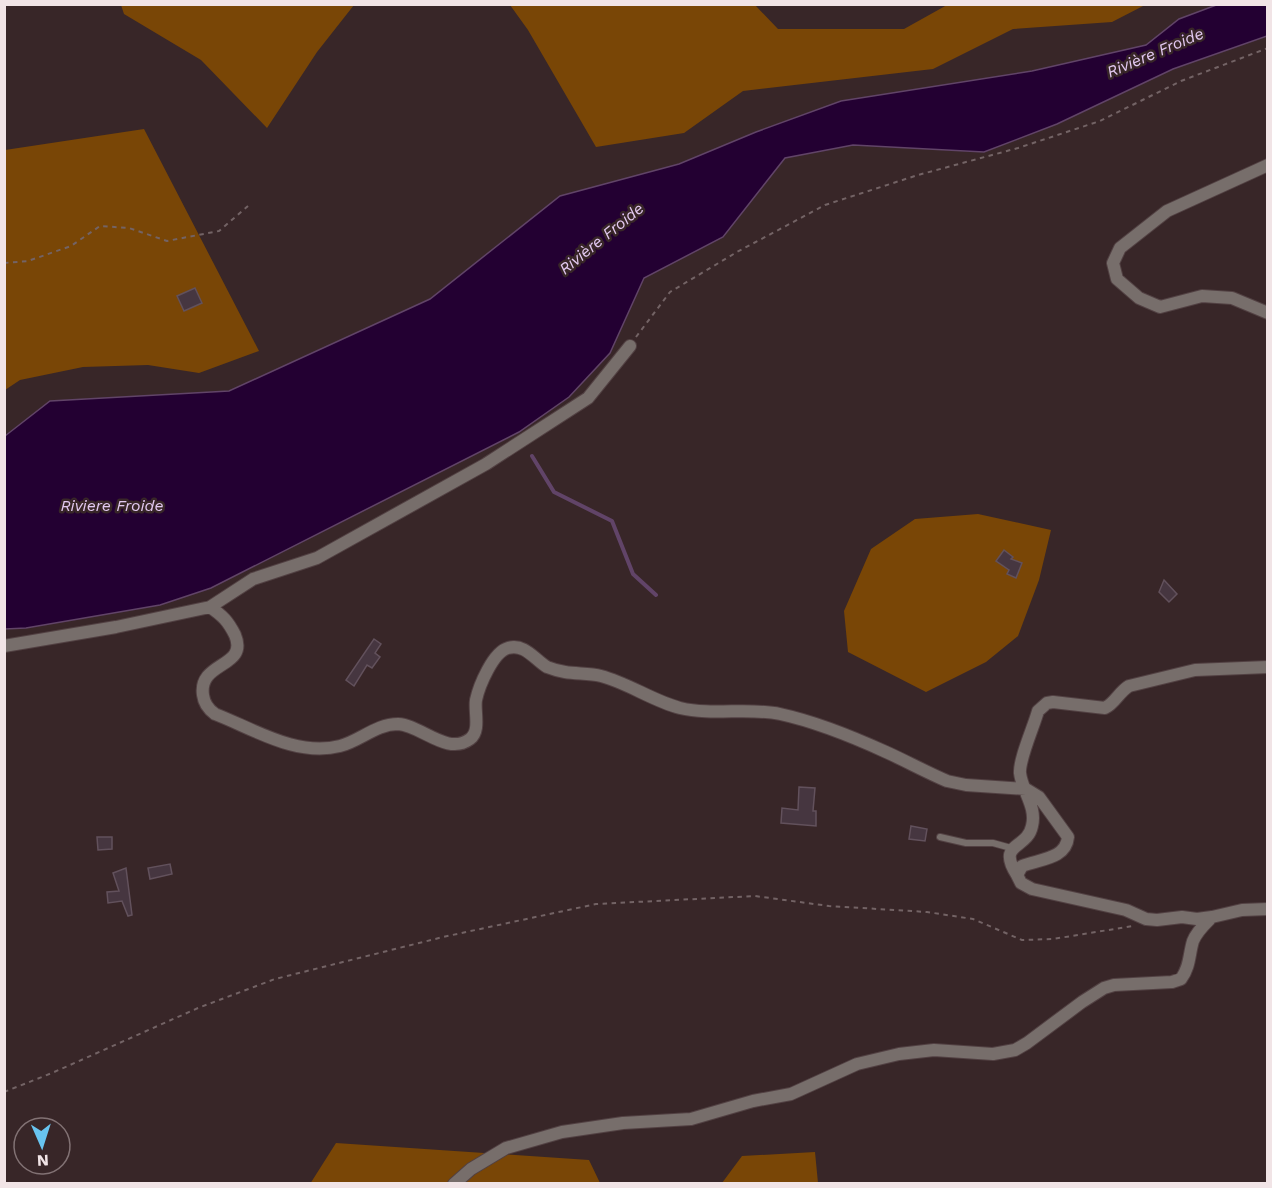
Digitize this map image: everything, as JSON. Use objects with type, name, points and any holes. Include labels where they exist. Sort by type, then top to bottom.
[{"type":"street","points":[[1268,165],[1167,211],[1120,248],[1113,263],[1117,279],[1139,298],[1160,307],[1202,296],[1232,298],[1268,313]]},
{"type":"street","points":[[4,646],[116,627],[210,607],[253,579],[317,558],[486,464],[588,398],[630,346]]},
{"type":"street","points":[[210,607],[226,618],[237,642],[237,652],[205,676],[202,692],[206,705],[215,714],[267,737],[301,747],[316,749],[337,747],[348,744],[384,725],[400,724],[436,741],[462,742],[471,739],[475,733],[476,700],[490,666],[501,652],[518,647],[526,650],[549,668],[602,676],[681,708],[778,713],[826,726],[947,781],[966,785],[1026,789],[1039,797],[1068,837],[1067,845],[1060,853],[1023,866],[1017,874]]},
{"type":"street","points":[[1268,667],[1220,667],[1172,674],[1123,689],[1112,704],[1105,708],[1047,703],[1038,711],[1022,760],[1020,774],[1033,812],[1033,826],[1027,836],[1011,848],[1009,856],[1021,883],[1032,890],[1126,910],[1146,919],[1182,917],[1197,919],[1242,910],[1268,909]]},
{"type":"street","points":[[454,1184],[471,1169],[506,1148],[528,1140],[562,1132],[623,1123],[691,1119],[753,1101],[791,1094],[857,1064],[899,1054],[934,1050],[993,1053],[1015,1050],[1104,988],[1114,985],[1172,982],[1181,979],[1188,966],[1193,941],[1200,928],[1212,917]]},
{"type":"lane","points":[[940,837],[966,843],[993,843],[1011,848]]},
{"type":"path","points":[[630,346],[670,292],[737,252],[825,205],[918,175],[1018,148],[1100,121],[1181,81],[1268,48]]},
{"type":"path","points":[[4,262],[28,261],[71,246],[100,226],[129,228],[167,241],[219,231],[248,206]]},
{"type":"path","points":[[4,1092],[198,1008],[274,979],[443,937],[596,904],[756,896],[829,906],[927,912],[973,919],[1022,940],[1065,937],[1157,920]]},
{"type":"shaded area","points":[[121,4],[354,5],[317,52],[267,128],[201,60],[124,14]]},
{"type":"shaded area","points":[[510,5],[755,5],[778,29],[904,29],[947,5],[1145,5],[1112,22],[1013,29],[933,69],[743,91],[684,133],[596,147],[528,30]]},
{"type":"shaded area","points":[[144,129],[259,351],[199,373],[148,365],[83,367],[20,380],[5,390],[5,150]]},
{"type":"shaded area","points":[[978,514],[1051,530],[1039,580],[1018,636],[986,662],[926,692],[848,652],[844,611],[871,549],[915,519]]},
{"type":"shaded area","points":[[336,1143],[589,1160],[600,1183],[310,1184]]},
{"type":"shaded area","points":[[815,1152],[818,1183],[722,1183],[742,1156]]},
{"type":"water","name":"Riviere Froide","points":[[1219,4],[1267,5],[1267,36],[1173,69],[1057,124],[984,152],[853,145],[785,158],[723,237],[644,278],[610,353],[569,397],[519,432],[211,588],[160,605],[26,628],[5,629],[5,436],[50,401],[229,391],[430,299],[560,196],[679,164],[756,132],[841,101],[1032,71],[1146,45],[1179,19]]},
{"type":"building","points":[[195,288],[202,303],[184,311],[177,296]]},
{"type":"building","points":[[1004,550],[1013,557],[1011,559],[1022,563],[1016,578],[1007,574],[1009,570],[996,561]]},
{"type":"building","points":[[1164,580],[1177,594],[1169,602],[1159,592]]},
{"type":"building","points":[[374,639],[381,644],[375,653],[380,657],[372,668],[367,665],[354,686],[346,680]]},
{"type":"building","points":[[799,787],[815,788],[813,811],[816,811],[816,826],[781,823],[782,808],[798,810]]},
{"type":"building","points":[[911,826],[927,829],[925,841],[909,839]]},
{"type":"building","points":[[97,837],[112,837],[112,849],[98,850]]},
{"type":"building","points":[[170,864],[172,874],[150,879],[148,868]]},
{"type":"building","points":[[126,868],[132,915],[128,916],[122,901],[108,903],[107,892],[119,891],[113,873]]},
{"type":"waterway","points":[[532,456],[554,492],[612,521],[633,574],[656,595]]},
{"type":"water label","name":"Rivière Froide","points":[[1155,52]]},
{"type":"water label","name":"Rivière Froide","points":[[601,238]]}]
